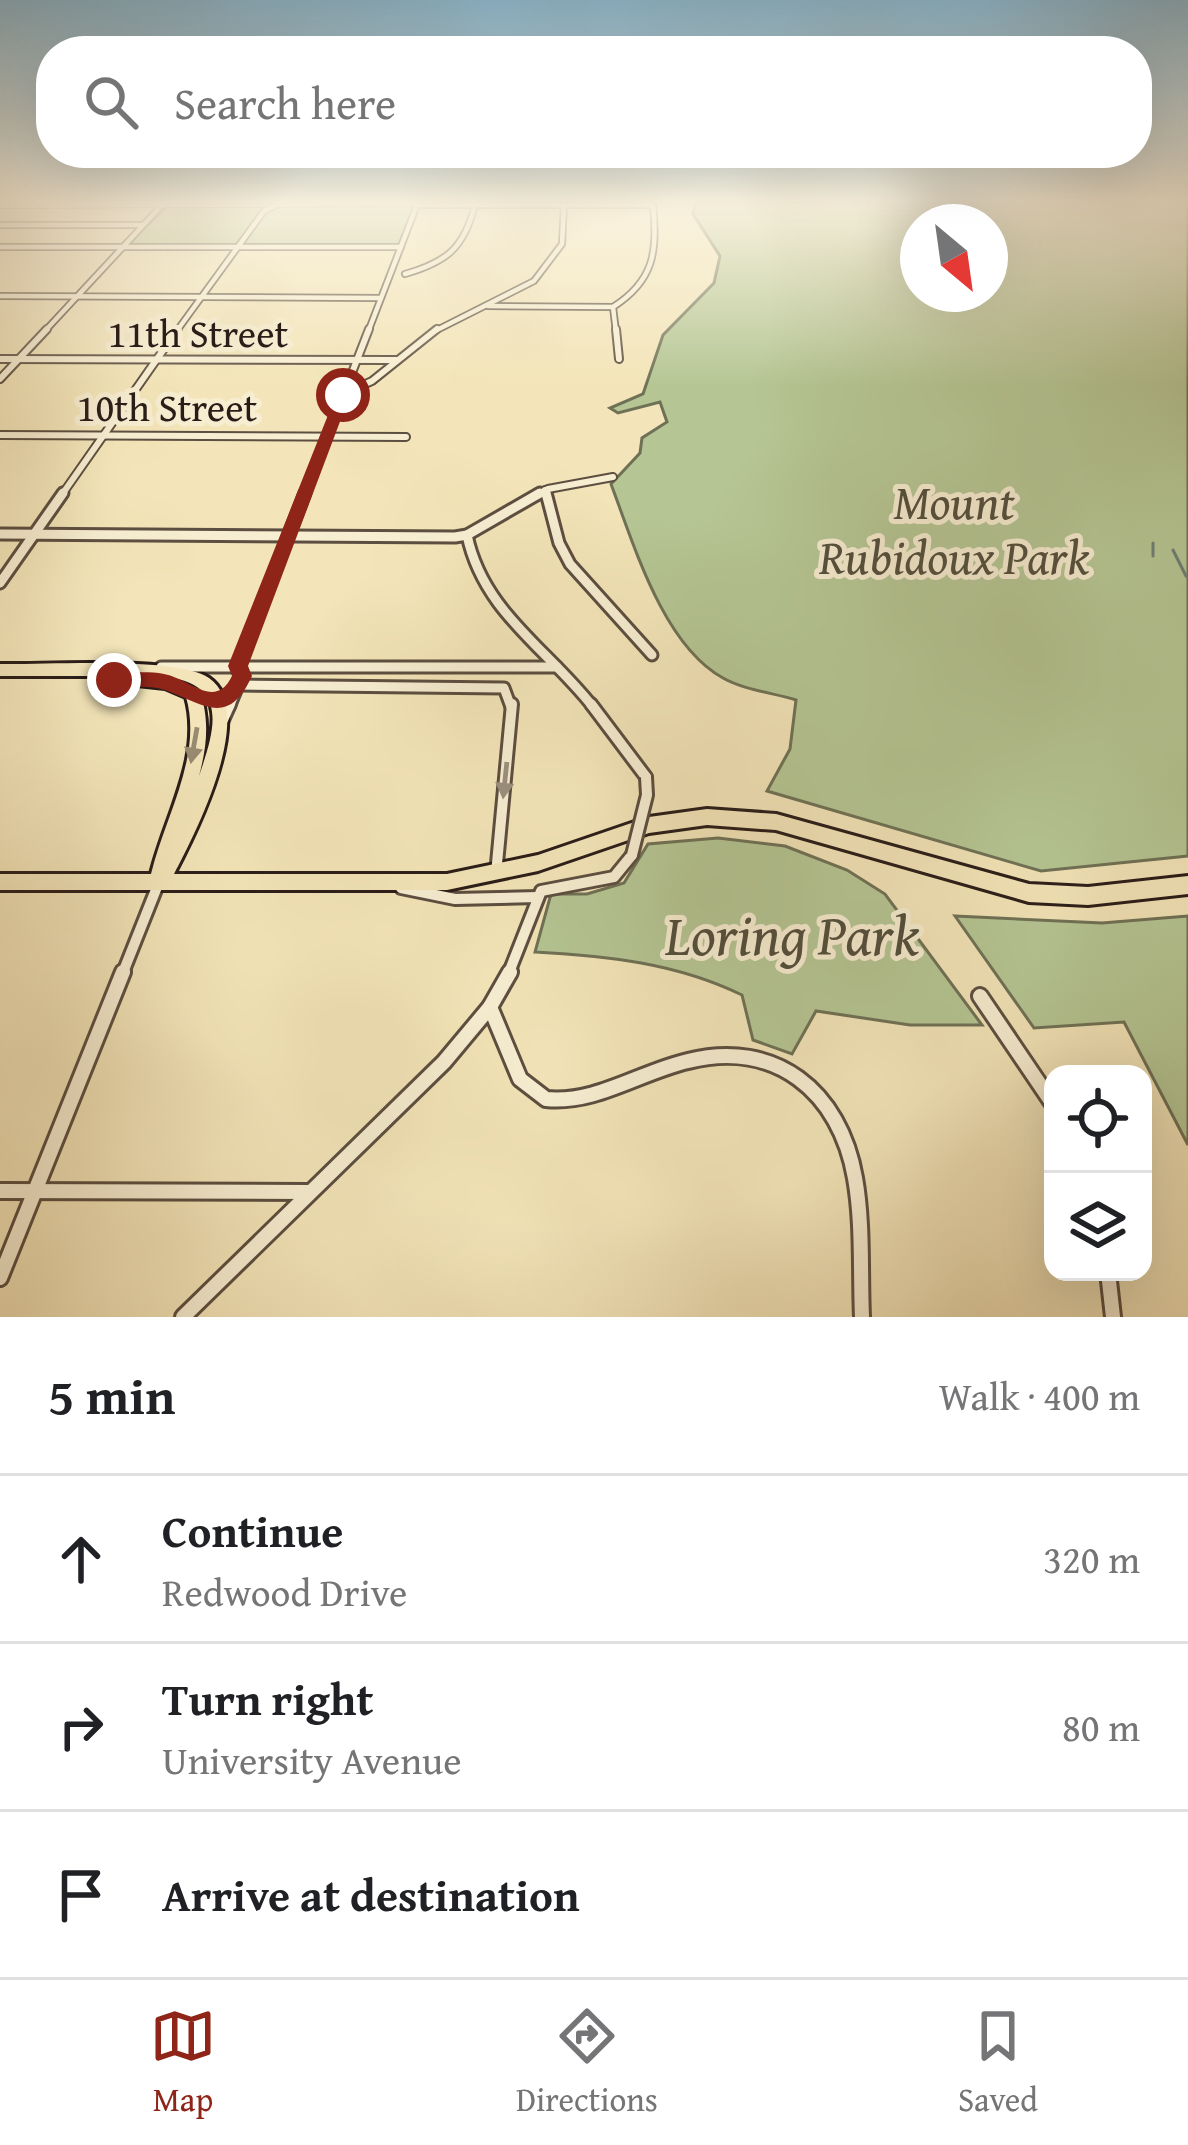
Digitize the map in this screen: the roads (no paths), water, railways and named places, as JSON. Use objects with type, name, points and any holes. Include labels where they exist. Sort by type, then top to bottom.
[{"type":"main road","points":[[0,670],[186,673],[231,692],[176,860],[159,881]]},
{"type":"main road","points":[[0,680],[166,682],[196,698],[200,712],[185,792],[159,881]]},
{"type":"main road","points":[[0,882],[447,881],[496,874],[649,825],[742,818],[776,822],[1029,893],[1088,896],[1188,885]]},
{"type":"street","points":[[0,380],[107,263]]},
{"type":"street","points":[[0,583],[226,263]]},
{"type":"street","points":[[231,692],[394,263]]},
{"type":"street","points":[[405,274],[431,263]]},
{"type":"street","points":[[343,394],[360,389],[439,327],[550,263]]},
{"type":"street","points":[[483,306],[613,307],[642,287],[656,263]]},
{"type":"street","points":[[0,296],[380,298]]},
{"type":"street","points":[[613,307],[619,359]]},
{"type":"street","name":"11th Street","points":[[0,358],[396,361]]},
{"type":"street","name":"10th Street","points":[[0,435],[406,437]]},
{"type":"street","points":[[0,534],[467,535],[545,490],[613,477]]},
{"type":"street","points":[[545,490],[570,564],[652,655]]},
{"type":"street","points":[[378,884],[455,899],[538,897],[555,885],[607,882],[622,872],[632,855],[647,795],[646,777],[557,667],[523,638],[491,599],[470,558],[467,535]]},
{"type":"street","points":[[121,670],[557,667]]},
{"type":"street","points":[[196,698],[231,692],[504,688],[512,700],[496,874]]},
{"type":"street","points":[[0,1277],[159,881]]},
{"type":"street","points":[[183,1317],[444,1062],[490,1006],[535,918],[538,897]]},
{"type":"street","points":[[980,996],[1044,1091]]},
{"type":"street","points":[[490,1006],[503,1028],[515,1074],[532,1094],[551,1100],[603,1092],[687,1059],[727,1052],[770,1058],[806,1084],[842,1136],[854,1174],[862,1317]]},
{"type":"street","points":[[0,1191],[310,1192]]},
{"type":"street","points":[[1109,1281],[1113,1317]]},
{"type":"waterway","points":[[1153,543],[1153,556]]},
{"type":"waterway","points":[[1173,550],[1186,576]]},
{"type":"park label","name":"Mount Rubidoux Park","points":[[954,528]]},
{"type":"park label","name":"Loring Park","points":[[792,934]]}]
